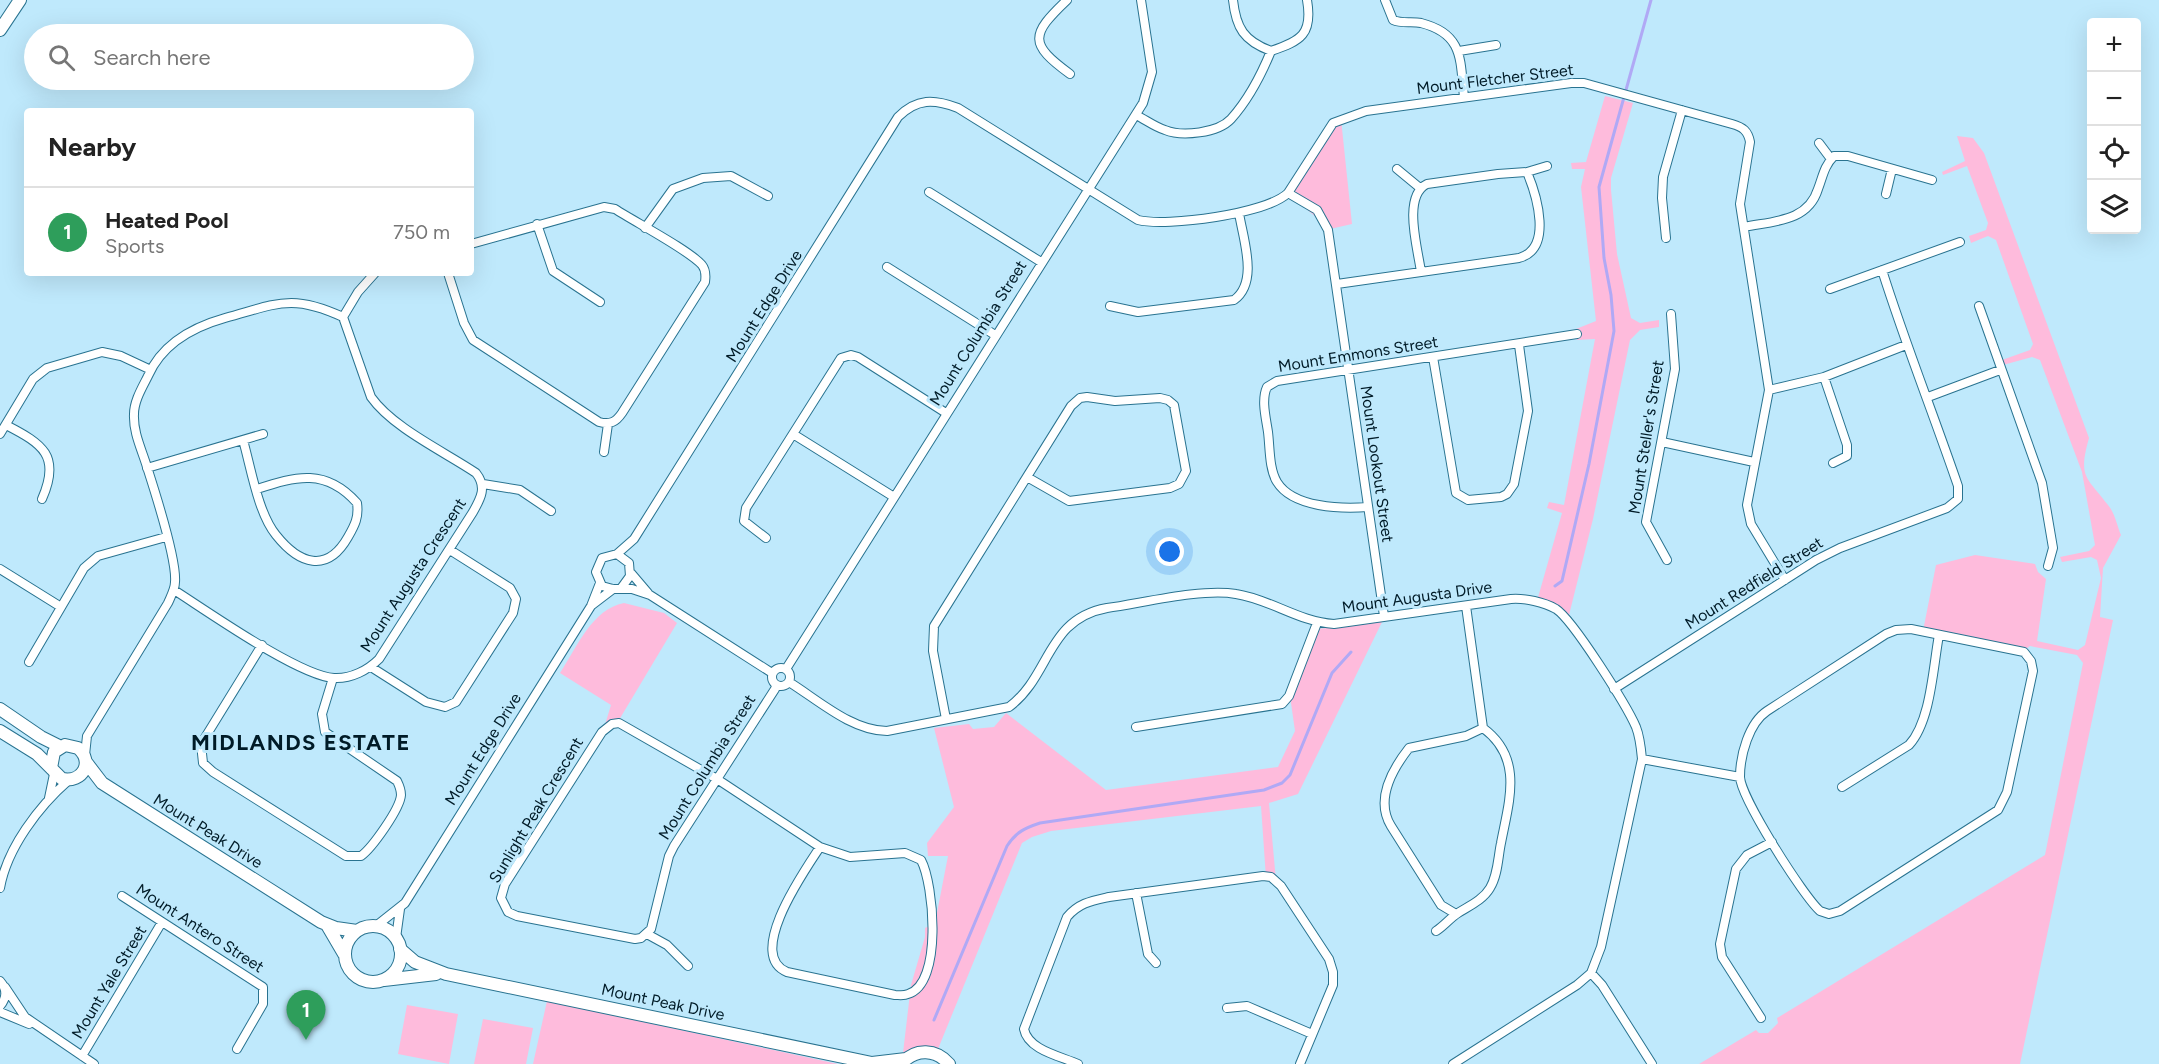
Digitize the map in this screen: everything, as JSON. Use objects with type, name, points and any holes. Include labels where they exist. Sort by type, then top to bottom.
[{"type":"street","points":[[0,30],[20,0]]},
{"type":"street","points":[[1067,0],[1048,21],[1039,41],[1042,52],[1070,74]]},
{"type":"street","name":"Mount Columbia Street","points":[[786,669],[1087,189],[1136,115],[1148,92],[1152,72],[1141,0]]},
{"type":"street","points":[[1233,0],[1241,33],[1249,41],[1271,51]]},
{"type":"street","points":[[1136,115],[1175,133],[1194,132],[1223,125],[1231,119],[1257,79],[1271,51],[1296,42],[1304,35],[1309,25],[1307,0]]},
{"type":"street","points":[[1385,0],[1393,20],[1417,22],[1438,29],[1450,37],[1459,51],[1464,97]]},
{"type":"street","points":[[1459,51],[1496,45]]},
{"type":"street","name":"Mount Fletcher Street","points":[[1288,193],[1327,130],[1337,120],[1366,111],[1584,83],[1738,126],[1749,135],[1750,142],[1740,193],[1769,390],[1754,462],[1748,514],[1785,580]]},
{"type":"street","name":"Mount Edge Drive","points":[[376,926],[400,909],[591,606],[600,583],[596,572],[599,561],[609,554],[617,554],[634,539],[898,117],[915,103],[928,100],[958,108],[1087,189]]},
{"type":"street","points":[[1666,238],[1662,198],[1663,177],[1682,110]]},
{"type":"street","points":[[1819,143],[1831,159]]},
{"type":"street","points":[[1744,227],[1802,214],[1814,201],[1825,167],[1831,159],[1842,154],[1932,180]]},
{"type":"street","points":[[1421,272],[1413,208],[1415,193],[1419,188],[1427,184],[1527,172],[1547,166]]},
{"type":"street","points":[[1397,168],[1419,188]]},
{"type":"street","points":[[1886,194],[1892,169]]},
{"type":"street","points":[[1337,284],[1519,258],[1532,252],[1539,235],[1535,197],[1527,172]]},
{"type":"street","points":[[645,228],[674,189],[703,178],[731,176],[768,196]]},
{"type":"street","points":[[1087,189],[1138,220],[1147,222],[1167,222],[1239,213],[1276,203],[1288,193]]},
{"type":"street","points":[[929,192],[1041,262]]},
{"type":"street","name":"Mount Lookout Street","points":[[1288,193],[1309,205],[1323,217],[1328,230],[1384,616]]},
{"type":"street","points":[[449,276],[464,323],[473,340],[599,422],[608,424],[618,419],[705,282],[706,274],[700,262],[615,209],[603,207],[474,243]]},
{"type":"street","points":[[1110,306],[1138,312],[1234,300],[1246,288],[1248,277],[1239,213]]},
{"type":"street","points":[[537,224],[554,271],[600,302]]},
{"type":"street","points":[[1830,289],[1960,242]]},
{"type":"street","points":[[887,267],[995,335]]},
{"type":"street","name":"Mount Redfield Street","points":[[1614,689],[1785,580],[1840,548],[1947,508],[1958,500],[1958,486],[1928,397],[1906,345],[1882,270]]},
{"type":"street","points":[[0,884],[7,862],[49,798],[84,772],[87,736],[174,590],[175,572],[136,433],[134,413],[150,370],[171,345],[209,322],[265,307],[300,301],[343,317],[358,292],[372,276]]},
{"type":"street","points":[[1979,306],[2042,483],[2053,548],[2048,566]]},
{"type":"street","name":"Mount Steller's Street","points":[[1667,560],[1646,522],[1675,369],[1671,314]]},
{"type":"street","name":"Mount Augusta Crescent","points":[[333,678],[354,674],[371,666],[450,550],[481,498],[483,484],[477,473],[391,418],[377,406],[371,397],[343,317]]},
{"type":"street","name":"Mount Emmons Street","points":[[1368,507],[1337,509],[1297,497],[1278,483],[1272,460],[1264,400],[1267,387],[1277,381],[1519,345],[1577,334]]},
{"type":"street","points":[[1433,357],[1456,494],[1467,500],[1500,497],[1507,494],[1514,484],[1527,418],[1519,345]]},
{"type":"street","points":[[1769,390],[1824,377],[1906,345]]},
{"type":"street","points":[[0,434],[33,379],[40,372],[55,364],[102,352],[121,356],[150,370]]},
{"type":"street","points":[[766,538],[744,521],[745,513],[838,361],[845,356],[858,357],[946,413]]},
{"type":"street","points":[[1928,397],[2000,370]]},
{"type":"street","points":[[1824,377],[1847,445],[1847,456],[1833,463]]},
{"type":"street","points":[[946,719],[933,651],[934,626],[1071,406],[1080,398],[1114,401],[1160,398],[1174,405],[1179,416],[1186,471],[1179,483],[1170,488],[1069,501],[1027,477]]},
{"type":"street","points":[[604,452],[608,424]]},
{"type":"street","points":[[6,425],[38,442],[46,454],[50,464],[50,480],[42,499]]},
{"type":"street","points":[[147,468],[263,434]]},
{"type":"street","points":[[793,434],[894,497]]},
{"type":"street","points":[[243,440],[257,489],[268,524],[286,546],[311,561],[329,561],[336,555],[357,520],[357,503],[351,496],[324,480],[302,477],[257,489]]},
{"type":"street","points":[[1662,442],[1754,462]]},
{"type":"street","points":[[483,484],[520,490],[551,511]]},
{"type":"street","points":[[29,662],[84,568],[98,556],[166,537]]},
{"type":"street","name":"Mount Edge Drive","points":[[628,563],[634,539]]},
{"type":"street","points":[[371,666],[426,702],[445,707],[456,702],[513,613],[516,599],[510,588],[450,550]]},
{"type":"street","points":[[617,554],[628,563],[631,573],[650,596],[772,673]]},
{"type":"street","points":[[0,569],[61,607]]},
{"type":"street","name":"Mount Edge Drive","points":[[591,606],[627,583],[631,573]]},
{"type":"street","points":[[600,583],[650,596]]},
{"type":"street","points":[[174,590],[262,645],[313,672],[333,678],[322,714],[325,732],[397,781],[400,787],[399,801],[377,839],[361,856],[346,856],[213,772],[203,762],[201,744],[262,645]]},
{"type":"street","name":"Mount Augusta Drive","points":[[789,682],[871,730],[895,730],[1003,709],[1016,701],[1062,632],[1071,622],[1090,611],[1217,592],[1255,599],[1317,623],[1348,623],[1517,598],[1557,610],[1568,621],[1614,689],[1635,726],[1642,759],[1601,947],[1591,973]]},
{"type":"street","points":[[1436,931],[1456,914],[1478,900],[1491,887],[1512,786],[1509,763],[1504,752],[1491,734],[1483,728],[1466,606]]},
{"type":"street","points":[[1136,727],[1282,704],[1289,696],[1317,623]]},
{"type":"street","points":[[1905,628],[1940,635],[2024,652],[2032,664],[2007,792],[1998,810],[1840,911],[1829,914],[1814,906],[1772,842],[1743,789],[1740,777],[1753,726],[1767,711],[1886,634],[1905,628]]},
{"type":"street","points":[[1842,787],[1915,739],[1924,718],[1940,635]]},
{"type":"street","points":[[779,668],[786,669],[790,675],[789,682],[783,686],[776,686],[772,680],[772,673],[779,668]]},
{"type":"street","name":"Mount Columbia Street","points":[[647,934],[651,929],[669,856],[776,686]]},
{"type":"street","name":"Mount Peak Drive","points":[[0,709],[40,736],[65,746],[78,748],[102,783],[327,925],[357,931],[376,926],[388,930],[415,962],[446,974],[873,1064],[904,1061],[927,1052],[937,1054],[949,1064]]},
{"type":"street","name":"Sunlight Peak Crescent","points":[[647,934],[635,939],[517,916],[503,907],[502,890],[607,727],[619,723],[628,727],[717,779]]},
{"type":"street","points":[[1456,914],[1442,906],[1384,815],[1384,797],[1394,771],[1409,748],[1466,736],[1483,728]]},
{"type":"street","name":"Mount Peak Drive","points":[[0,731],[37,754],[53,771],[73,780],[102,783]]},
{"type":"street","points":[[49,798],[53,771],[52,755],[87,736]]},
{"type":"street","points":[[1642,759],[1740,777]]},
{"type":"street","points":[[717,779],[819,847],[861,859],[905,853],[921,860],[931,904],[934,939],[924,977],[914,992],[907,995],[895,995],[787,972],[777,968],[773,962],[774,936],[782,910],[819,847]]},
{"type":"street","points":[[1761,1018],[1722,957],[1720,944],[1736,869],[1747,855],[1772,842]]},
{"type":"street","points":[[1078,1064],[1031,1044],[1025,1037],[1024,1029],[1026,1017],[1067,917],[1085,902],[1256,876],[1270,878],[1277,882],[1332,967],[1333,985],[1300,1064]]},
{"type":"street","points":[[1136,893],[1148,954],[1156,963]]},
{"type":"street","name":"Mount Antero Street","points":[[122,896],[263,987],[263,1004],[237,1049]]},
{"type":"street","name":"Mount Edge Drive","points":[[398,944],[400,909]]},
{"type":"street","name":"Mount Yale Street","points":[[82,1056],[162,922]]},
{"type":"street","name":"Mount Peak Drive","points":[[327,925],[344,954],[348,967],[356,977],[368,982],[446,974]]},
{"type":"street","points":[[344,954],[348,941],[357,931]]},
{"type":"street","points":[[647,934],[667,945],[687,966]]},
{"type":"street","points":[[381,981],[396,969],[398,944]]},
{"type":"street","points":[[1452,1064],[1576,985],[1591,973],[1602,985],[1652,1064]]},
{"type":"street","points":[[2,981],[18,1010],[38,1028],[94,1064]]},
{"type":"street","points":[[0,1006],[6,997],[2,981]]},
{"type":"street","points":[[1227,1008],[1247,1006],[1312,1034]]},
{"type":"street","points":[[0,1012],[38,1028]]},
{"type":"shaded area","points":[[1605,96],[1633,103],[1611,178],[1617,254],[1631,318],[1640,323],[1659,320],[1659,327],[1640,330],[1630,340],[1593,519],[1568,619],[1537,601],[1562,513],[1547,508],[1549,502],[1564,505],[1595,339],[1577,340],[1576,329],[1596,321],[1581,187],[1585,169],[1572,169],[1571,163],[1586,162]]},
{"type":"shaded area","points":[[1341,119],[1352,224],[1330,229],[1290,195],[1333,121]]},
{"type":"shaded area","points":[[1957,136],[1973,138],[1984,153],[2089,438],[2084,461],[2086,476],[2110,508],[2121,535],[2103,568],[2100,617],[2113,620],[2020,1064],[1699,1064],[1756,1030],[1759,1033],[1768,1033],[1778,1023],[1777,1018],[2045,855],[2083,663],[2077,655],[2030,646],[2024,650],[1923,631],[1936,565],[1975,555],[2035,564],[2038,572],[2046,579],[2037,641],[2078,650],[2085,645],[2101,578],[2097,560],[2091,557],[2062,562],[2060,557],[2089,551],[2095,545],[2082,472],[2040,360],[2032,357],[2003,365],[2002,360],[2030,350],[2033,344],[1996,240],[1988,236],[1971,243],[1969,236],[1986,230],[1988,223],[1967,166],[1943,175],[1942,172],[1965,161]]},
{"type":"shaded area","points":[[624,603],[664,613],[677,623],[616,725],[604,728],[611,705],[560,673],[594,621],[613,607]]},
{"type":"shaded area","points":[[1382,622],[1298,794],[1269,803],[1276,881],[1266,878],[1261,806],[1051,831],[1032,837],[1022,843],[938,1049],[925,1048],[903,1053],[911,985],[925,937],[925,928],[935,923],[948,856],[928,856],[927,843],[954,807],[934,728],[969,724],[973,729],[994,727],[1006,713],[1106,790],[1278,767],[1295,731],[1290,696],[1317,629]]},
{"type":"shaded area","points":[[547,1001],[838,1064],[533,1064]]},
{"type":"shaded area","points":[[407,1005],[458,1014],[449,1064],[398,1054]]},
{"type":"shaded area","points":[[483,1019],[533,1028],[526,1064],[474,1064]]},
{"type":"waterway","points":[[1555,586],[1562,581],[1589,464],[1614,331],[1611,295],[1604,258],[1599,187],[1651,0]]},
{"type":"waterway","points":[[934,1020],[1007,846],[1017,834],[1040,823],[1264,790],[1282,783],[1290,775],[1332,673],[1351,652]]},
{"type":"place","name":"Heated Pool","points":[[306,1040]]},
{"type":"district","name":"MIDLANDS ESTATE","points":[[301,742]]}]
